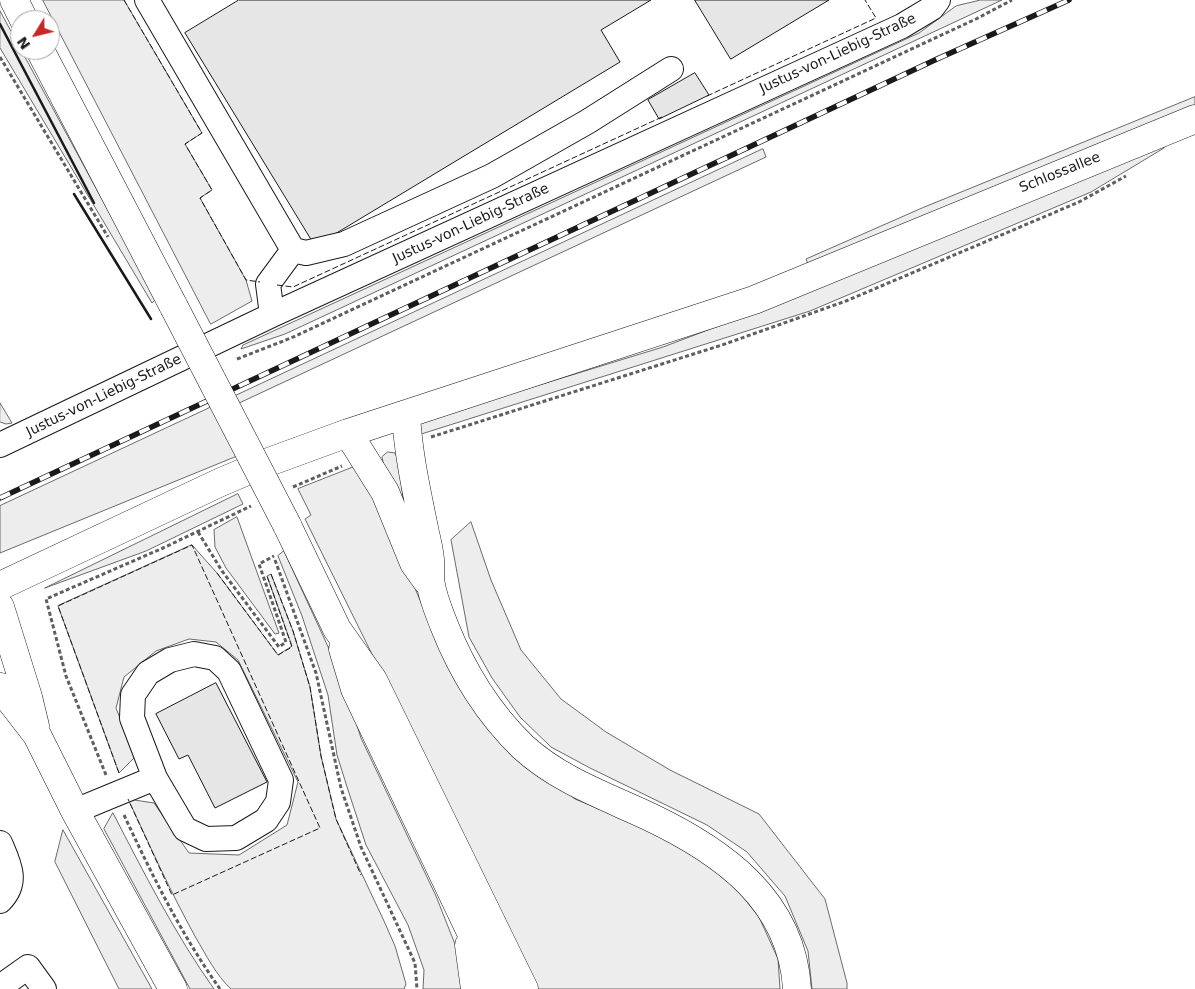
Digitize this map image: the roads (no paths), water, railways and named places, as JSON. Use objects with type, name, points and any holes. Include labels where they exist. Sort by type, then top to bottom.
[{"type":"main road","points":[[45,60],[287,525],[337,629],[373,680],[524,989]]},
{"type":"main road","name":"Schlossallee","points":[[0,586],[221,482],[348,433],[754,300],[1195,119]]},
{"type":"main road","points":[[406,414],[407,445],[430,559],[431,586],[441,617],[464,670],[483,702],[524,748],[579,786],[674,829],[722,859],[749,881],[767,902],[792,950],[797,989]]},
{"type":"main road","points":[[348,433],[385,492],[414,563],[431,586]]},
{"type":"main road","points":[[0,608],[28,697],[37,735]]},
{"type":"main road","points":[[337,629],[354,689],[498,989]]},
{"type":"main road","points":[[0,686],[37,735],[75,811],[172,989]]},
{"type":"main road","points":[[466,921],[474,989]]},
{"type":"street","points":[[147,0],[293,250],[306,253],[344,244],[492,176],[588,122],[671,69]]},
{"type":"street","name":"Justus-von-Liebig-Straße","points":[[0,445],[272,315],[902,26],[932,8],[938,0]]},
{"type":"street","points":[[272,315],[268,284],[293,250]]},
{"type":"street","points":[[194,654],[215,658],[229,671],[281,780],[278,802],[266,820],[236,838],[206,840],[184,829],[155,778],[132,718],[133,695],[148,673],[170,660],[194,654]]},
{"type":"street","points":[[75,811],[155,778]]},
{"type":"street","points":[[0,843],[12,872],[10,886],[0,901]]},
{"type":"street","points":[[0,987],[28,967],[44,989]]},
{"type":"railway","points":[[0,498],[937,59],[1069,0]]}]
